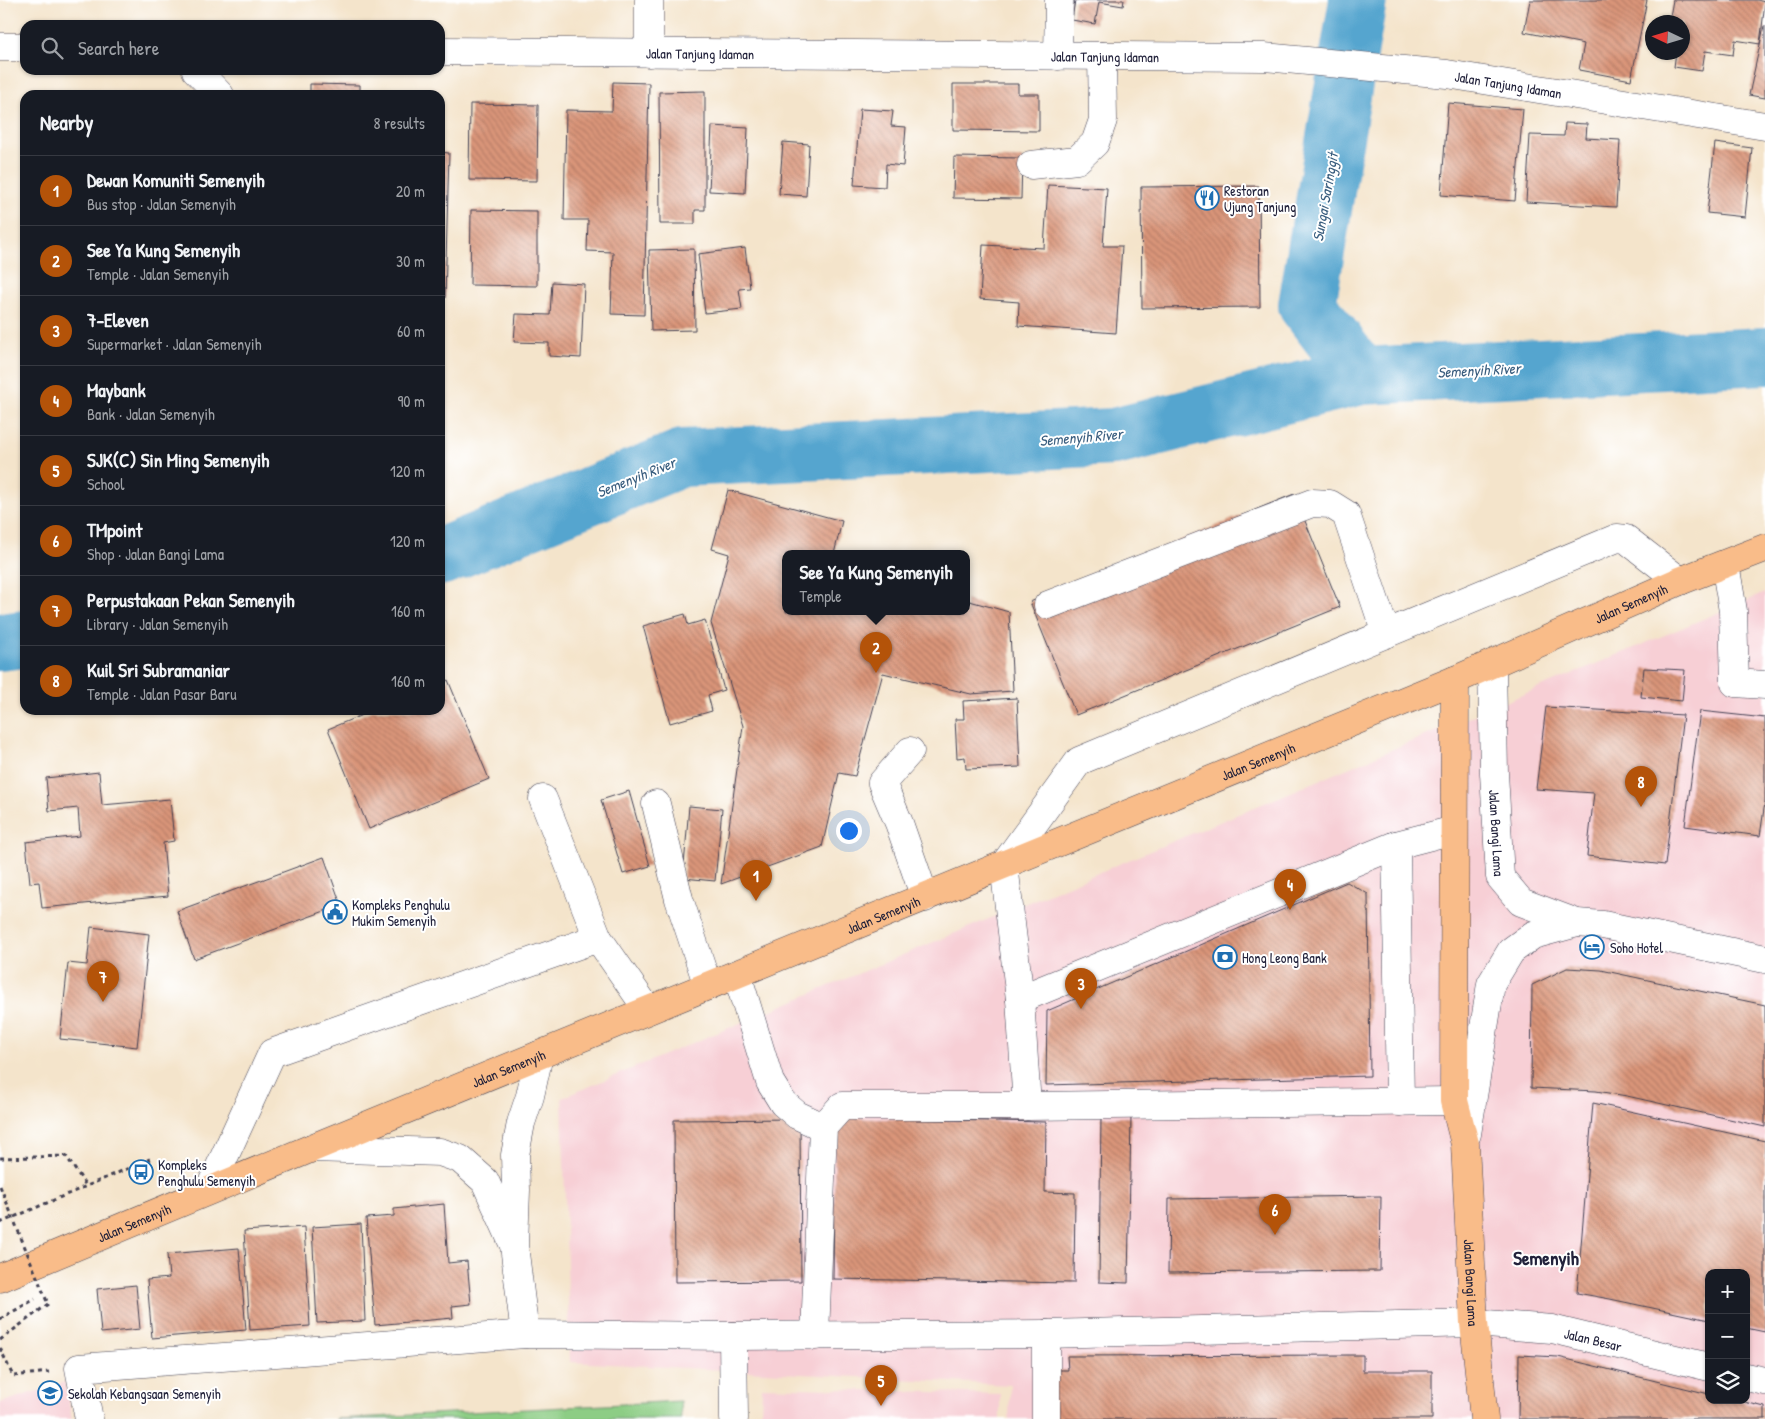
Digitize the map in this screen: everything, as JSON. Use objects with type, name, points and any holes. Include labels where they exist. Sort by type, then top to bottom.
[{"type":"main road","name":"Jalan Semenyih","points":[[0,1277],[1455,680],[1680,581],[1765,548]]},
{"type":"main road","name":"Jalan Bangi Lama","points":[[1455,680],[1454,1101],[1465,1144],[1474,1323],[1484,1419]]},
{"type":"street","points":[[649,0],[649,53]]},
{"type":"street","points":[[1058,56],[1059,0]]},
{"type":"street","points":[[0,47],[20,47]]},
{"type":"street","name":"Jalan Tanjung Idaman","points":[[445,51],[1264,57],[1448,74],[1765,126]]},
{"type":"street","points":[[1031,165],[1077,160],[1095,143],[1102,120],[1102,56]]},
{"type":"street","points":[[201,75],[215,90]]},
{"type":"street","points":[[1048,605],[1312,503],[1330,504],[1346,514],[1386,634]]},
{"type":"street","points":[[1027,1106],[1020,999],[1004,865],[1079,761],[1617,538],[1626,539],[1680,581]]},
{"type":"street","points":[[1725,564],[1733,611],[1735,683],[1765,685]]},
{"type":"street","name":"Jalan Bangi Lama","points":[[1492,664],[1494,773],[1500,876],[1521,902],[1577,923]]},
{"type":"street","points":[[910,751],[882,783],[899,823],[925,898]]},
{"type":"street","points":[[543,799],[598,938],[648,1010]]},
{"type":"street","points":[[656,804],[679,899],[708,986]]},
{"type":"street","points":[[1020,999],[1396,845],[1454,830]]},
{"type":"street","points":[[1396,845],[1400,1102]]},
{"type":"street","points":[[1577,923],[1603,925],[1765,959]]},
{"type":"street","name":"Jalan Bangi Lama","points":[[1465,1144],[1491,984],[1511,952],[1533,935],[1577,923]]},
{"type":"street","points":[[209,1190],[272,1053],[598,938]]},
{"type":"street","points":[[737,974],[770,1082],[782,1103],[797,1115],[822,1128]]},
{"type":"street","points":[[525,1334],[514,1245],[515,1155],[521,1122],[530,1096],[539,1055]]},
{"type":"street","points":[[815,1336],[822,1128],[842,1106],[1027,1106],[1454,1101]]},
{"type":"street","points":[[312,1148],[440,1152],[460,1159],[485,1181],[514,1245]]},
{"type":"street","name":"Jalan Besar","points":[[78,1368],[525,1334],[815,1336],[1046,1334],[1474,1323],[1552,1329],[1705,1367]]},
{"type":"street","points":[[1046,1334],[1046,1419]]},
{"type":"street","points":[[733,1336],[734,1419]]},
{"type":"street","points":[[78,1368],[89,1419]]},
{"type":"street","points":[[1750,1378],[1765,1381]]},
{"type":"path","points":[[0,1158],[66,1156],[88,1187]]},
{"type":"path","points":[[0,1223],[150,1159]]},
{"type":"path","points":[[0,1186],[48,1304],[0,1340]]},
{"type":"path","points":[[0,1348],[13,1376],[78,1368]]},
{"type":"shaded area","points":[[1765,593],[1765,1419],[1009,1419],[1010,1385],[570,1362],[562,1098]]},
{"type":"shaded area","name":"Sekolah Kebangsaan Semenyih","points":[[65,1382],[72,1419],[0,1419],[0,1403]]},
{"type":"shaded area","points":[[762,1387],[1000,1394],[1000,1419],[761,1419]]},
{"type":"green space","points":[[680,1401],[681,1419],[335,1419]]},
{"type":"building","points":[[1075,0],[1124,0],[1123,6],[1099,2],[1095,24],[1072,20]]},
{"type":"building","points":[[1530,0],[1647,0],[1631,80],[1579,70],[1584,44],[1524,32]]},
{"type":"building","points":[[1673,0],[1757,0],[1765,2],[1760,44],[1735,40],[1733,55],[1705,51],[1702,71],[1674,67],[1675,60],[1690,60],[1690,15],[1670,15]]},
{"type":"building","points":[[1765,26],[1765,98],[1749,95]]},
{"type":"building","points":[[613,82],[649,83],[644,315],[611,314],[613,252],[587,251],[588,220],[564,220],[566,110],[612,111]]},
{"type":"building","points":[[310,84],[360,85],[360,90],[310,90]]},
{"type":"building","points":[[953,84],[1018,84],[1018,94],[1039,94],[1039,131],[953,130]]},
{"type":"building","points":[[705,91],[705,210],[695,210],[695,224],[660,224],[659,92]]},
{"type":"building","points":[[1448,103],[1523,109],[1515,201],[1441,195]]},
{"type":"building","points":[[470,104],[538,105],[537,181],[469,180]]},
{"type":"building","points":[[860,109],[893,111],[891,126],[906,127],[903,166],[886,164],[885,187],[854,185]]},
{"type":"building","points":[[1565,123],[1587,124],[1586,138],[1620,140],[1616,207],[1526,202],[1530,135],[1564,136]]},
{"type":"building","points":[[712,126],[748,128],[745,193],[709,191]]},
{"type":"building","points":[[783,142],[809,144],[806,196],[779,194]]},
{"type":"building","points":[[1715,143],[1752,148],[1745,217],[1707,213]]},
{"type":"building","points":[[445,153],[449,153],[445,298]]},
{"type":"building","points":[[954,157],[1022,158],[1021,199],[953,198]]},
{"type":"building","points":[[1048,185],[1107,188],[1103,246],[1122,246],[1116,333],[1018,326],[1019,302],[980,299],[983,245],[1044,248]]},
{"type":"building","points":[[1259,186],[1260,307],[1142,308],[1141,187]]},
{"type":"building","points":[[471,210],[537,211],[537,286],[470,285]]},
{"type":"building","points":[[745,248],[750,288],[739,289],[742,309],[705,313],[698,254]]},
{"type":"building","points":[[694,249],[695,330],[651,331],[649,250]]},
{"type":"building","points":[[552,282],[584,284],[581,358],[549,356],[549,343],[514,342],[516,314],[550,315]]},
{"type":"building","points":[[728,490],[842,521],[835,550],[782,550],[782,615],[970,615],[970,601],[1009,612],[1013,691],[971,694],[883,673],[855,776],[839,773],[822,847],[721,884],[743,726],[711,623],[729,554],[712,549]]},
{"type":"building","points":[[1294,494],[1340,607],[1076,715],[1030,602]]},
{"type":"building","points":[[685,614],[688,625],[705,620],[724,690],[708,695],[712,711],[670,723],[643,626]]},
{"type":"building","points":[[1644,668],[1685,670],[1682,701],[1641,697]]},
{"type":"building","points":[[448,680],[489,779],[369,829],[328,729],[362,715],[445,715],[445,681]]},
{"type":"building","points":[[1017,698],[1020,767],[966,769],[965,757],[957,758],[955,719],[964,719],[963,701]]},
{"type":"building","points":[[1546,707],[1683,715],[1665,865],[1587,856],[1594,793],[1536,789]]},
{"type":"building","points":[[1700,711],[1765,718],[1765,802],[1760,836],[1685,826]]},
{"type":"building","points":[[99,772],[102,805],[170,799],[174,841],[163,843],[168,896],[42,908],[39,882],[30,883],[26,842],[80,836],[78,808],[49,811],[46,778]]},
{"type":"building","points":[[629,791],[650,866],[623,874],[601,800]]},
{"type":"building","points":[[689,806],[722,809],[715,881],[683,878]]},
{"type":"building","points":[[324,857],[341,905],[194,959],[177,911]]},
{"type":"building","points":[[1347,882],[1368,894],[1370,1076],[1046,1085],[1047,1011]]},
{"type":"building","points":[[91,927],[149,934],[137,1047],[60,1039],[68,963],[87,965]]},
{"type":"building","points":[[1567,968],[1601,970],[1765,1005],[1765,1127],[1627,1096],[1596,1091],[1531,1088],[1532,985]]},
{"type":"building","points":[[1593,1103],[1765,1141],[1765,1332],[1750,1329],[1750,1269],[1705,1269],[1705,1319],[1577,1293]]},
{"type":"building","points":[[1101,1117],[1131,1117],[1128,1283],[1099,1282]]},
{"type":"building","points":[[835,1118],[1046,1122],[1045,1192],[1075,1193],[1074,1283],[833,1279]]},
{"type":"building","points":[[800,1119],[801,1281],[675,1282],[674,1120]]},
{"type":"building","points":[[1381,1196],[1380,1271],[1168,1273],[1169,1199]]},
{"type":"building","points":[[444,1204],[448,1263],[467,1261],[471,1304],[452,1306],[453,1318],[375,1325],[366,1218],[394,1216],[394,1209]]},
{"type":"building","points":[[361,1224],[365,1321],[317,1323],[312,1227]]},
{"type":"building","points":[[304,1227],[310,1326],[250,1330],[244,1231]]},
{"type":"building","points":[[239,1248],[246,1330],[152,1338],[147,1280],[169,1278],[167,1254]]},
{"type":"building","points":[[136,1285],[140,1329],[101,1333],[97,1289]]},
{"type":"building","points":[[1363,1355],[1363,1371],[1432,1371],[1432,1419],[1048,1419],[1048,1370],[1068,1370],[1067,1356]]},
{"type":"building","points":[[1519,1355],[1558,1357],[1705,1393],[1705,1404],[1750,1403],[1765,1407],[1765,1419],[1518,1419]]},
{"type":"waterway","name":"Sungai Saringgit","points":[[1358,0],[1307,305],[1361,376]]},
{"type":"waterway","name":"Semenyih River","points":[[445,555],[682,458],[1114,437],[1361,376],[1765,356]]},
{"type":"waterway","name":"Semenyih River","points":[[0,642],[20,640]]},
{"type":"place","name":"Restoran Ujung Tanjung","points":[[1207,198]]},
{"type":"place","name":"See Ya Kung Semenyih","points":[[876,673]]},
{"type":"place","name":"Kuil Sri Subramaniar","points":[[1641,807]]},
{"type":"place","name":"Dewan Komuniti Semenyih","points":[[756,901]]},
{"type":"place","name":"Maybank","points":[[1290,910]]},
{"type":"place","name":"Kompleks Penghulu Mukim Semenyih","points":[[335,912]]},
{"type":"place","name":"Soho Hotel","points":[[1592,947]]},
{"type":"place","name":"Hong Leong Bank","points":[[1225,957]]},
{"type":"place","name":"Perpustakaan Pekan Semenyih","points":[[103,1002]]},
{"type":"place","name":"7-Eleven","points":[[1081,1009]]},
{"type":"place","name":"Kompleks Penghulu Semenyih","points":[[141,1172]]},
{"type":"place","name":"TMpoint","points":[[1275,1235]]},
{"type":"place","name":"Sekolah Kebangsaan Semenyih","points":[[50,1393]]},
{"type":"place","name":"SJK(C) Sin Ming Semenyih","points":[[881,1406]]},
{"type":"district","name":"Semenyih","points":[[1546,1258]]}]
